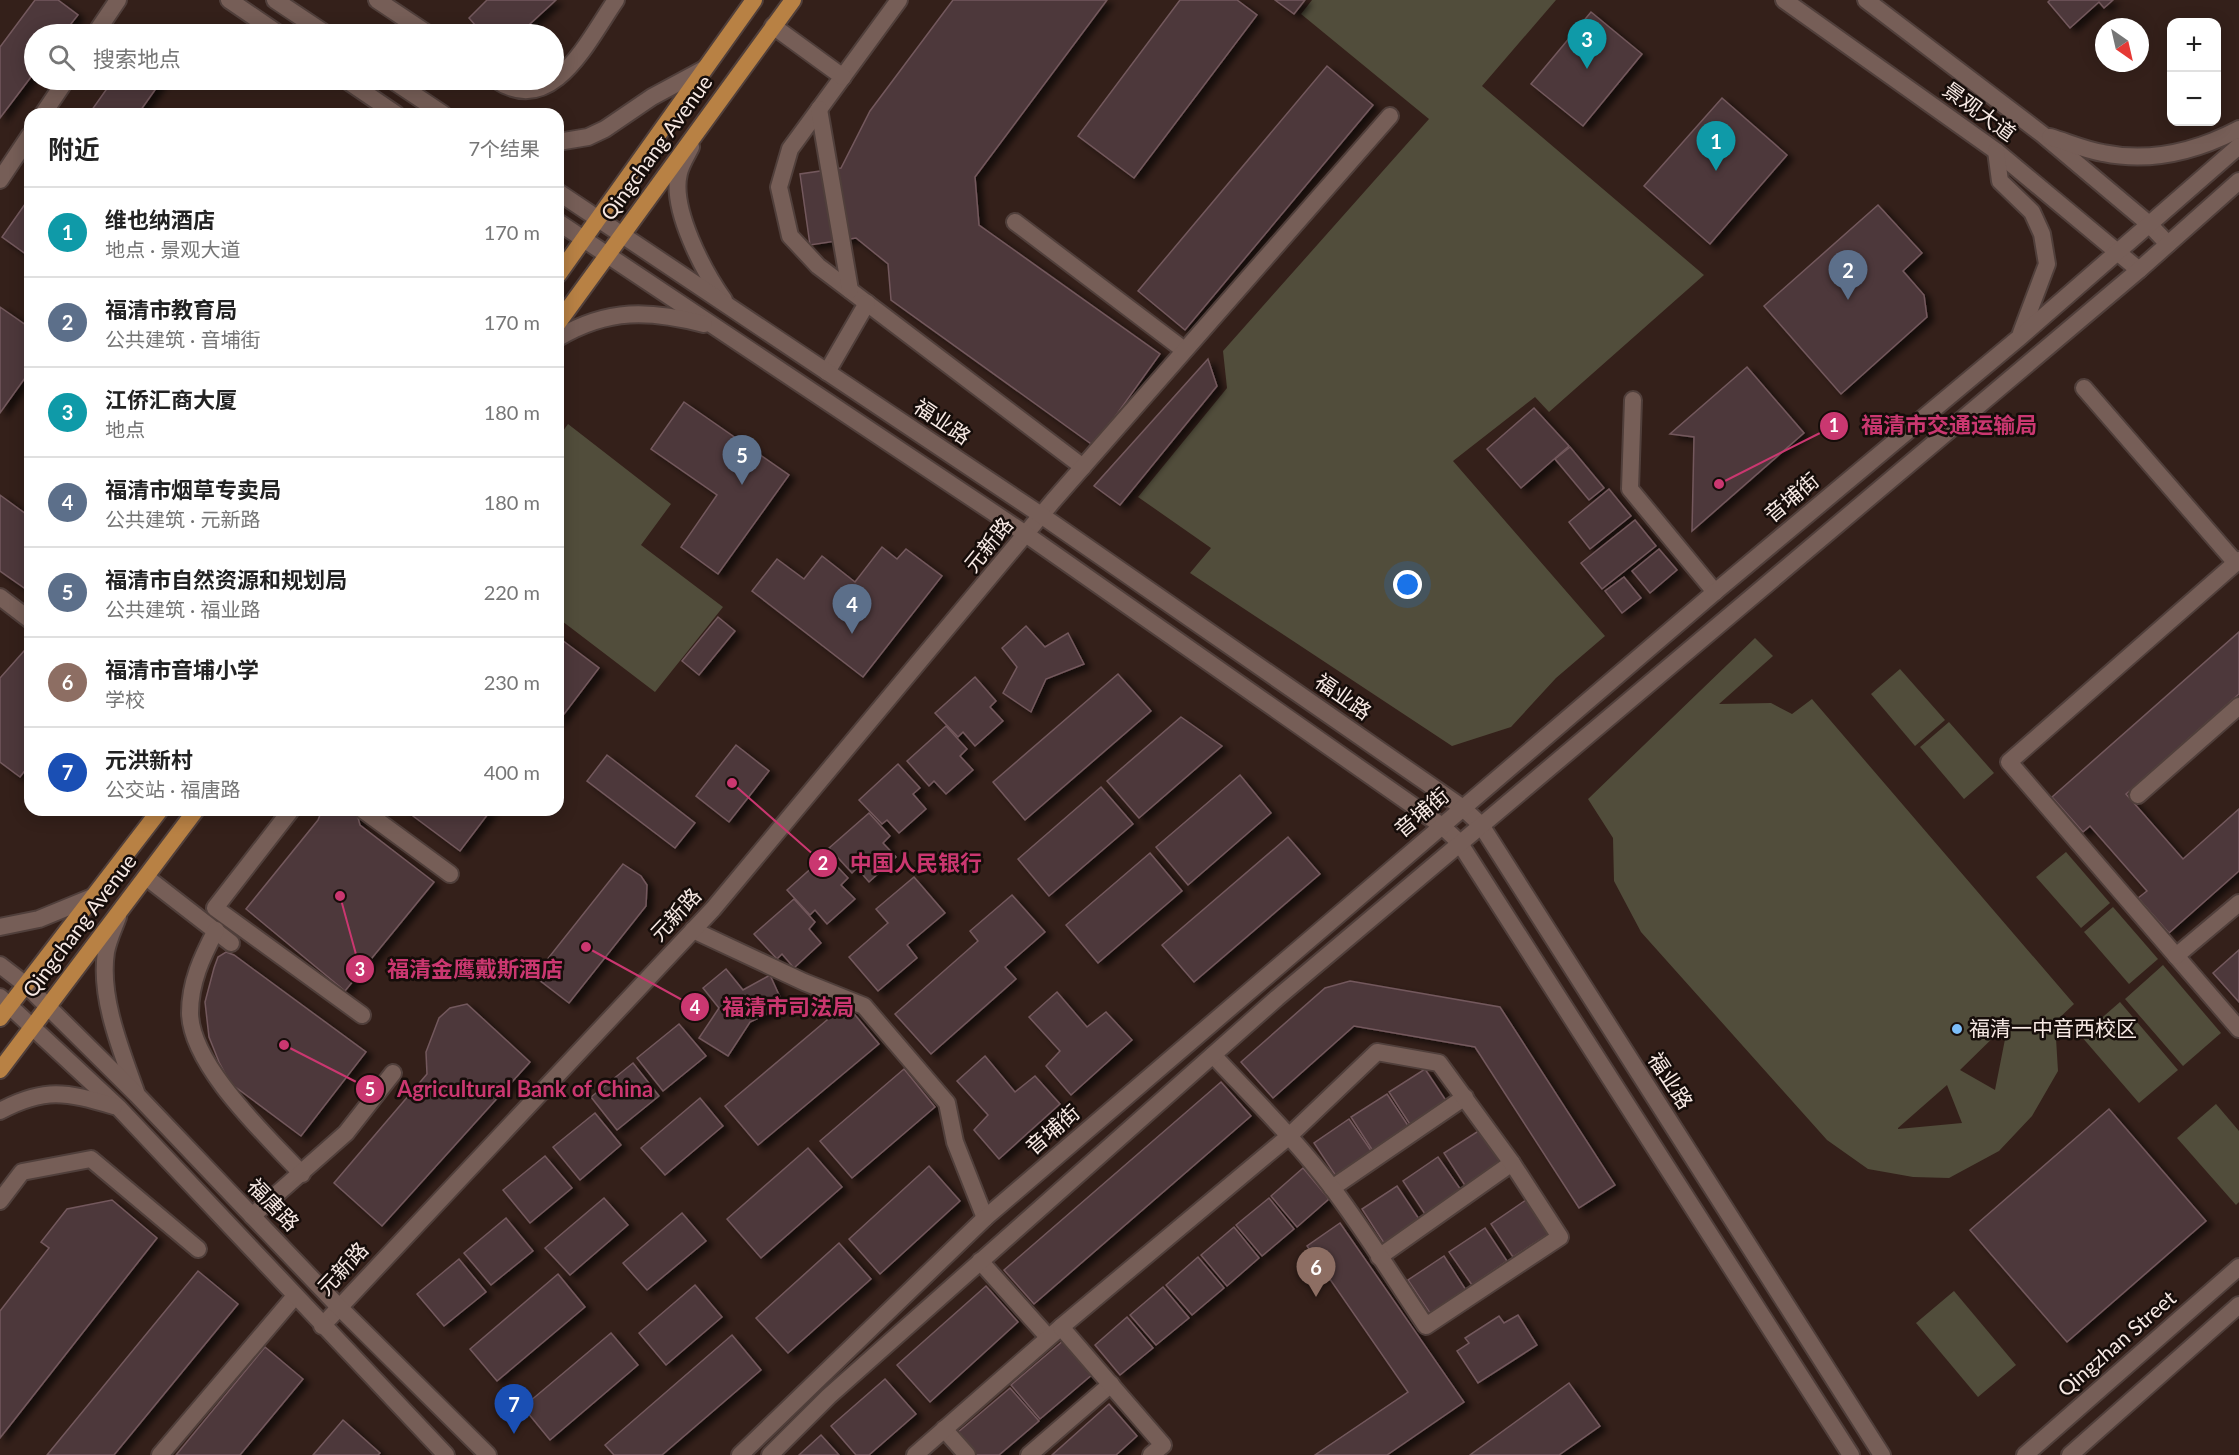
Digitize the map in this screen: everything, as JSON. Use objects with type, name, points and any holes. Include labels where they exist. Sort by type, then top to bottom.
[{"type":"main road","name":"Qingchang Avenue","points":[[564,266],[754,0]]},
{"type":"main road","name":"Qingchang Avenue","points":[[564,315],[793,0]]},
{"type":"main road","name":"Qingchang Avenue","points":[[4,1006],[26,985],[155,816]]},
{"type":"main road","name":"Qingchang Avenue","points":[[0,1070],[192,816]]},
{"type":"street","points":[[102,24],[118,0]]},
{"type":"street","points":[[229,0],[264,24]]},
{"type":"street","points":[[275,0],[311,24]]},
{"type":"street","points":[[376,0],[413,24]]},
{"type":"street","points":[[564,73],[616,0]]},
{"type":"street","points":[[899,0],[790,149],[778,187],[790,236],[818,266],[1083,467]]},
{"type":"street","name":"景观大道","points":[[1784,0],[1996,151],[2119,251],[2139,270]]},
{"type":"street","name":"景观大道","points":[[1866,0],[2042,134],[2150,224],[2168,244]]},
{"type":"street","points":[[774,26],[843,77]]},
{"type":"street","points":[[564,141],[588,137],[605,129],[652,97],[704,69]]},
{"type":"street","points":[[48,108],[60,90]]},
{"type":"street","points":[[361,90],[387,108]]},
{"type":"street","points":[[407,90],[433,108]]},
{"type":"street","points":[[516,90],[524,92],[534,90]]},
{"type":"street","points":[[819,109],[850,290]]},
{"type":"street","name":"元新路","points":[[322,1326],[693,930],[1027,535],[1041,515],[1390,116]]},
{"type":"street","points":[[700,127],[679,173],[680,198],[687,228],[705,273],[730,308]]},
{"type":"street","points":[[2042,134],[2104,154],[2170,155],[2208,145],[2239,129]]},
{"type":"street","points":[[0,180],[24,144]]},
{"type":"street","name":"音埔街","points":[[741,1455],[985,1218],[1715,592],[2020,337],[2239,146]]},
{"type":"street","points":[[1996,151],[2000,181],[2032,212],[2042,234],[2047,264],[2020,337]]},
{"type":"street","points":[[770,1455],[829,1396],[1213,1054],[1459,842],[2139,270],[2239,181]]},
{"type":"street","name":"福业路","points":[[564,196],[1041,515],[1463,808],[1480,825],[1880,1451]]},
{"type":"street","points":[[1015,222],[1184,350]]},
{"type":"street","points":[[564,226],[1027,535],[1442,826],[1459,842],[1851,1455]]},
{"type":"street","points":[[827,372],[867,303]]},
{"type":"street","points":[[564,335],[590,322],[634,312],[666,314],[718,328]]},
{"type":"street","points":[[2084,388],[2237,562],[2009,762],[2239,1029]]},
{"type":"street","points":[[1633,400],[1630,489],[1715,592]]},
{"type":"street","points":[[0,597],[24,616]]},
{"type":"street","points":[[2138,795],[2239,706]]},
{"type":"street","points":[[285,816],[215,908],[362,1015]]},
{"type":"street","points":[[371,816],[450,874]]},
{"type":"street","points":[[146,877],[231,943]]},
{"type":"street","points":[[0,927],[39,919],[95,896]]},
{"type":"street","points":[[2176,956],[2239,903]]},
{"type":"street","points":[[118,915],[106,952],[106,980],[113,1027],[137,1095]]},
{"type":"street","points":[[216,930],[196,969],[190,1014],[202,1055],[232,1097],[302,1174]]},
{"type":"street","points":[[693,930],[804,982],[864,1006],[947,1103],[955,1142],[985,1218]]},
{"type":"street","name":"福唐路","points":[[0,965],[26,985],[137,1095],[339,1307],[488,1455]]},
{"type":"street","points":[[4,1006],[33,1026],[118,1107],[446,1455]]},
{"type":"street","points":[[915,1455],[1055,1332],[1288,1137],[1377,1052],[1439,1063],[1512,1163],[1560,1237],[1426,1326],[1332,1188],[1288,1137],[1213,1054]]},
{"type":"street","points":[[252,1216],[346,1133],[393,1072]]},
{"type":"street","points":[[0,1111],[27,1096],[58,1093],[118,1107]]},
{"type":"street","points":[[1332,1188],[1466,1097]]},
{"type":"street","points":[[0,1201],[22,1172],[91,1159],[198,1249]]},
{"type":"street","points":[[1379,1257],[1512,1163]]},
{"type":"street","points":[[980,1261],[1111,1384],[1163,1445],[1151,1455]]},
{"type":"street","name":"Qingzhan Street","points":[[2025,1455],[2239,1267]]},
{"type":"street","points":[[160,1455],[295,1296]]},
{"type":"street","points":[[2070,1455],[2239,1305]]},
{"type":"street","points":[[1029,1455],[1111,1384]]},
{"type":"street","points":[[944,1430],[967,1455]]},
{"type":"street","points":[[1880,1451],[1893,1455]]},
{"type":"shaded area","points":[[1312,0],[1556,0],[1482,86],[1704,275],[1549,412],[1535,397],[1453,461],[1605,636],[1556,678],[1511,727],[1452,746],[1190,573],[1211,548],[1138,497],[1227,388],[1223,351],[1429,119],[1301,14]]},
{"type":"shaded area","points":[[568,424],[671,504],[641,545],[723,607],[655,692],[564,623],[564,430]]},
{"type":"shaded area","points":[[1755,638],[1773,656],[1719,704],[1771,703],[1792,714],[1812,699],[2074,1004],[2055,1022],[2058,1071],[2032,1116],[1999,1151],[1949,1178],[1913,1177],[1868,1169],[1827,1140],[1641,932],[1614,881],[1613,838],[1588,799]],"holes":[[[2008,1024],[1995,1090],[1960,1070]],[[1947,1085],[1962,1123],[1898,1129],[1898,1128]]]},
{"type":"shaded area","points":[[1900,669],[1945,720],[1915,746],[1871,694]]},
{"type":"shaded area","points":[[1949,722],[1994,773],[1964,799],[1920,747]]},
{"type":"shaded area","points":[[2066,852],[2110,903],[2081,928],[2036,877]]},
{"type":"shaded area","points":[[2113,907],[2158,959],[2129,984],[2084,932]]},
{"type":"shaded area","points":[[2163,965],[2221,1033],[2183,1066],[2125,999]]},
{"type":"shaded area","points":[[2120,1002],[2178,1070],[2139,1103],[2081,1036]]},
{"type":"shaded area","points":[[2216,1104],[2239,1131],[2239,1202],[2236,1205],[2177,1138]]},
{"type":"shaded area","points":[[1954,1291],[2016,1365],[1978,1397],[1916,1323]]},
{"type":"building","points":[[35,0],[58,0],[78,15],[71,24],[24,24],[24,86],[0,118],[0,47]]},
{"type":"building","points":[[487,0],[556,0],[530,24],[474,24],[469,18]]},
{"type":"building","points":[[953,0],[1107,0],[975,177],[979,225],[1160,354],[1094,446],[891,300],[888,264],[856,238],[810,245],[800,174],[841,168],[870,111]]},
{"type":"building","points":[[1180,0],[1237,0],[1257,15],[1134,178],[1078,136]]},
{"type":"building","points":[[1275,0],[1305,0],[1294,14]]},
{"type":"building","points":[[2050,0],[2113,0],[2104,8],[2099,2],[2070,28],[2048,2]]},
{"type":"building","points":[[1591,12],[1642,54],[1583,126],[1531,84]]},
{"type":"building","points":[[1327,66],[1373,105],[1185,330],[1138,291]]},
{"type":"building","points":[[106,90],[155,90],[142,108],[93,108]]},
{"type":"building","points":[[1722,98],[1787,155],[1710,244],[1644,186]]},
{"type":"building","points":[[1878,205],[1922,253],[1903,271],[1924,295],[1927,317],[1841,394],[1764,306]]},
{"type":"building","points":[[24,206],[24,253],[2,237]]},
{"type":"building","points":[[0,307],[24,324],[24,379],[0,413]]},
{"type":"building","points":[[1208,359],[1217,386],[1120,505],[1094,486]]},
{"type":"building","points":[[1747,367],[1804,433],[1692,531],[1694,437],[1670,434]]},
{"type":"building","points":[[684,402],[789,475],[718,574],[681,547],[717,495],[651,449]]},
{"type":"building","points":[[1534,408],[1569,446],[1521,488],[1487,449]]},
{"type":"building","points":[[1570,447],[1604,488],[1589,500],[1555,459]]},
{"type":"building","points":[[1609,489],[1631,516],[1590,549],[1569,522]]},
{"type":"building","points":[[0,495],[24,513],[24,588],[0,571]]},
{"type":"building","points":[[1635,520],[1656,546],[1602,589],[1581,563]]},
{"type":"building","points":[[882,547],[897,559],[906,549],[942,576],[863,677],[752,591],[777,559],[804,579],[822,556],[855,582]]},
{"type":"building","points":[[1659,549],[1677,570],[1650,593],[1632,571]]},
{"type":"building","points":[[1624,577],[1641,598],[1622,613],[1605,591]]},
{"type":"building","points":[[718,617],[735,631],[699,675],[682,661]]},
{"type":"building","points":[[1026,626],[1045,647],[1068,633],[1084,664],[1046,679],[1031,712],[1003,693],[1017,667],[1002,648]]},
{"type":"building","points":[[2239,632],[2239,694],[2126,794],[2183,859],[2239,809],[2239,871],[2169,933],[2138,898],[2147,891],[2090,826],[2083,832],[2052,797]]},
{"type":"building","points":[[564,642],[599,668],[564,714]]},
{"type":"building","points":[[24,651],[24,772],[20,777],[0,762],[0,678]]},
{"type":"building","points":[[1118,674],[1151,711],[1025,820],[993,782]]},
{"type":"building","points":[[975,677],[996,701],[990,707],[1003,721],[975,746],[963,732],[958,737],[935,713]]},
{"type":"building","points":[[1181,717],[1222,746],[1139,818],[1107,781]]},
{"type":"building","points":[[946,726],[967,749],[960,756],[973,770],[946,794],[934,781],[929,786],[907,761]]},
{"type":"building","points":[[736,745],[769,771],[729,822],[696,796]]},
{"type":"building","points":[[607,755],[695,823],[675,848],[587,781]]},
{"type":"building","points":[[898,764],[920,788],[913,794],[926,809],[899,833],[887,820],[882,824],[859,800]]},
{"type":"building","points":[[1240,775],[1271,813],[1188,885],[1156,847]]},
{"type":"building","points":[[1101,787],[1133,824],[1049,896],[1018,859]]},
{"type":"building","points":[[869,813],[890,836],[883,843],[896,857],[869,882],[857,868],[852,873],[829,848]]},
{"type":"building","points":[[320,816],[358,816],[360,825],[434,882],[345,991],[246,909]]},
{"type":"building","points":[[413,816],[486,816],[460,851]]},
{"type":"building","points":[[1288,837],[1320,874],[1194,982],[1162,945]]},
{"type":"building","points":[[1150,853],[1182,891],[1098,963],[1066,925]]},
{"type":"building","points":[[826,855],[848,878],[841,885],[855,899],[827,924],[815,910],[810,915],[787,890]]},
{"type":"building","points":[[623,864],[641,876],[647,885],[646,906],[569,1003],[534,976]]},
{"type":"building","points":[[914,877],[945,913],[907,945],[917,958],[878,991],[849,957],[888,923],[876,909]]},
{"type":"building","points":[[1012,895],[1045,932],[1005,967],[1016,979],[931,1054],[895,1014],[978,941],[970,931]]},
{"type":"building","points":[[794,899],[815,922],[809,929],[821,943],[794,968],[782,954],[777,959],[754,934]]},
{"type":"building","points":[[2239,950],[2239,1002],[2213,973]]},
{"type":"building","points":[[226,952],[234,955],[366,1052],[301,1136],[230,1083],[219,1062],[209,1037],[205,1002],[218,957]]},
{"type":"building","points":[[726,969],[743,990],[770,975],[784,1006],[750,1022],[728,1056],[699,1038],[719,1008],[703,988]]},
{"type":"building","points":[[1350,981],[1500,1007],[1615,1185],[1579,1208],[1475,1047],[1354,1026],[1273,1098],[1241,1062],[1325,988]]},
{"type":"building","points":[[1057,992],[1087,1027],[1106,1012],[1132,1040],[1071,1095],[1046,1066],[1060,1051],[1029,1017]]},
{"type":"building","points":[[467,1004],[530,1062],[382,1226],[334,1183],[427,1074],[426,1052],[439,1018],[450,1008]]},
{"type":"building","points":[[846,1004],[879,1044],[758,1145],[725,1106]]},
{"type":"building","points":[[679,1024],[706,1056],[663,1091],[637,1058]]},
{"type":"building","points":[[985,1056],[1015,1092],[1035,1076],[1060,1104],[999,1159],[974,1130],[988,1115],[957,1081]]},
{"type":"building","points":[[633,1063],[659,1096],[617,1130],[591,1097]]},
{"type":"building","points":[[904,1069],[935,1107],[852,1178],[820,1141]]},
{"type":"building","points":[[1425,1069],[1447,1102],[1411,1126],[1389,1092]]},
{"type":"building","points":[[1221,1082],[1251,1116],[1034,1304],[1004,1270]]},
{"type":"building","points":[[1387,1094],[1409,1127],[1373,1151],[1351,1117]]},
{"type":"building","points":[[700,1098],[723,1126],[665,1175],[641,1148]]},
{"type":"building","points":[[2109,1109],[2206,1221],[2067,1342],[1970,1230]]},
{"type":"building","points":[[595,1113],[621,1145],[580,1180],[553,1147]]},
{"type":"building","points":[[1349,1119],[1372,1152],[1336,1176],[1314,1143]]},
{"type":"building","points":[[1480,1130],[1502,1163],[1466,1187],[1444,1153]]},
{"type":"building","points":[[808,1148],[842,1187],[761,1258],[727,1219]]},
{"type":"building","points":[[545,1156],[572,1188],[530,1223],[503,1190]]},
{"type":"building","points":[[1438,1157],[1461,1190],[1425,1214],[1403,1181]]},
{"type":"building","points":[[929,1166],[960,1201],[880,1274],[849,1239]]},
{"type":"building","points":[[1303,1168],[1329,1199],[1297,1227],[1271,1196]]},
{"type":"building","points":[[1397,1186],[1419,1219],[1384,1243],[1362,1209]]},
{"type":"building","points":[[604,1198],[628,1225],[570,1275],[545,1248]]},
{"type":"building","points":[[1269,1198],[1294,1229],[1262,1256],[1236,1225]]},
{"type":"building","points":[[112,1200],[157,1238],[0,1438],[0,1311],[49,1248],[41,1242],[67,1209]]},
{"type":"building","points":[[1526,1200],[1549,1234],[1513,1257],[1491,1224]]},
{"type":"building","points":[[682,1213],[706,1241],[647,1290],[623,1263]]},
{"type":"building","points":[[506,1218],[533,1251],[491,1285],[464,1253]]},
{"type":"building","points":[[1340,1223],[1464,1402],[1387,1455],[1315,1455],[1408,1392],[1307,1246]]},
{"type":"building","points":[[1234,1227],[1259,1258],[1227,1286],[1201,1255]]},
{"type":"building","points":[[1485,1228],[1507,1261],[1472,1285],[1449,1252]]},
{"type":"building","points":[[839,1243],[871,1279],[788,1353],[756,1318]]},
{"type":"building","points":[[1444,1256],[1466,1290],[1430,1313],[1408,1280]]},
{"type":"building","points":[[1198,1257],[1224,1288],[1192,1315],[1166,1285]]},
{"type":"building","points":[[459,1259],[486,1292],[444,1326],[417,1294]]},
{"type":"building","points":[[198,1271],[238,1304],[114,1455],[47,1455]]},
{"type":"building","points":[[558,1274],[585,1307],[497,1381],[470,1349]]},
{"type":"building","points":[[695,1285],[722,1317],[666,1365],[639,1333]]},
{"type":"building","points":[[986,1286],[1018,1322],[930,1402],[897,1365]]},
{"type":"building","points":[[1163,1287],[1189,1318],[1156,1345],[1130,1315]]},
{"type":"building","points":[[1518,1315],[1537,1345],[1478,1383],[1457,1351],[1469,1343],[1465,1338],[1499,1316],[1504,1323]]},
{"type":"building","points":[[1127,1317],[1153,1348],[1120,1375],[1095,1345]]},
{"type":"building","points":[[611,1333],[638,1365],[550,1440],[523,1407]]},
{"type":"building","points":[[732,1335],[761,1370],[662,1455],[614,1455],[605,1445]]},
{"type":"building","points":[[1064,1340],[1093,1374],[1040,1419],[1011,1385]]},
{"type":"building","points":[[265,1347],[303,1379],[240,1455],[176,1455]]},
{"type":"building","points":[[885,1379],[916,1414],[869,1455],[856,1455],[831,1426]]},
{"type":"building","points":[[1569,1383],[1600,1426],[1559,1455],[1470,1455]]},
{"type":"building","points":[[1010,1388],[1039,1421],[999,1455],[976,1455],[957,1433]]},
{"type":"building","points":[[1109,1404],[1137,1436],[1116,1455],[1052,1455]]},
{"type":"building","points":[[343,1420],[380,1453],[378,1455],[313,1455]]},
{"type":"building","points":[[821,1435],[839,1455],[799,1455]]},
{"type":"place","name":"江侨汇商大厦","points":[[1587,69]]},
{"type":"place","name":"维也纳酒店","points":[[1716,171]]},
{"type":"place","name":"福清市教育局","points":[[1848,300]]},
{"type":"place","name":"福清市交通运输局","points":[[1719,484]]},
{"type":"place","name":"福清市自然资源和规划局","points":[[742,485]]},
{"type":"place","name":"福清市烟草专卖局","points":[[852,634]]},
{"type":"place","name":"中国人民银行","points":[[732,783]]},
{"type":"place","name":"福清金鹰戴斯酒店","points":[[340,896]]},
{"type":"place","name":"福清市司法局","points":[[586,947]]},
{"type":"place","name":"福清一中音西校区","points":[[1957,1029]]},
{"type":"place","name":"Agricultural Bank of China","points":[[284,1045]]},
{"type":"place","name":"福清市音埔小学","points":[[1316,1297]]},
{"type":"place","name":"元洪新村","points":[[514,1434]]}]
